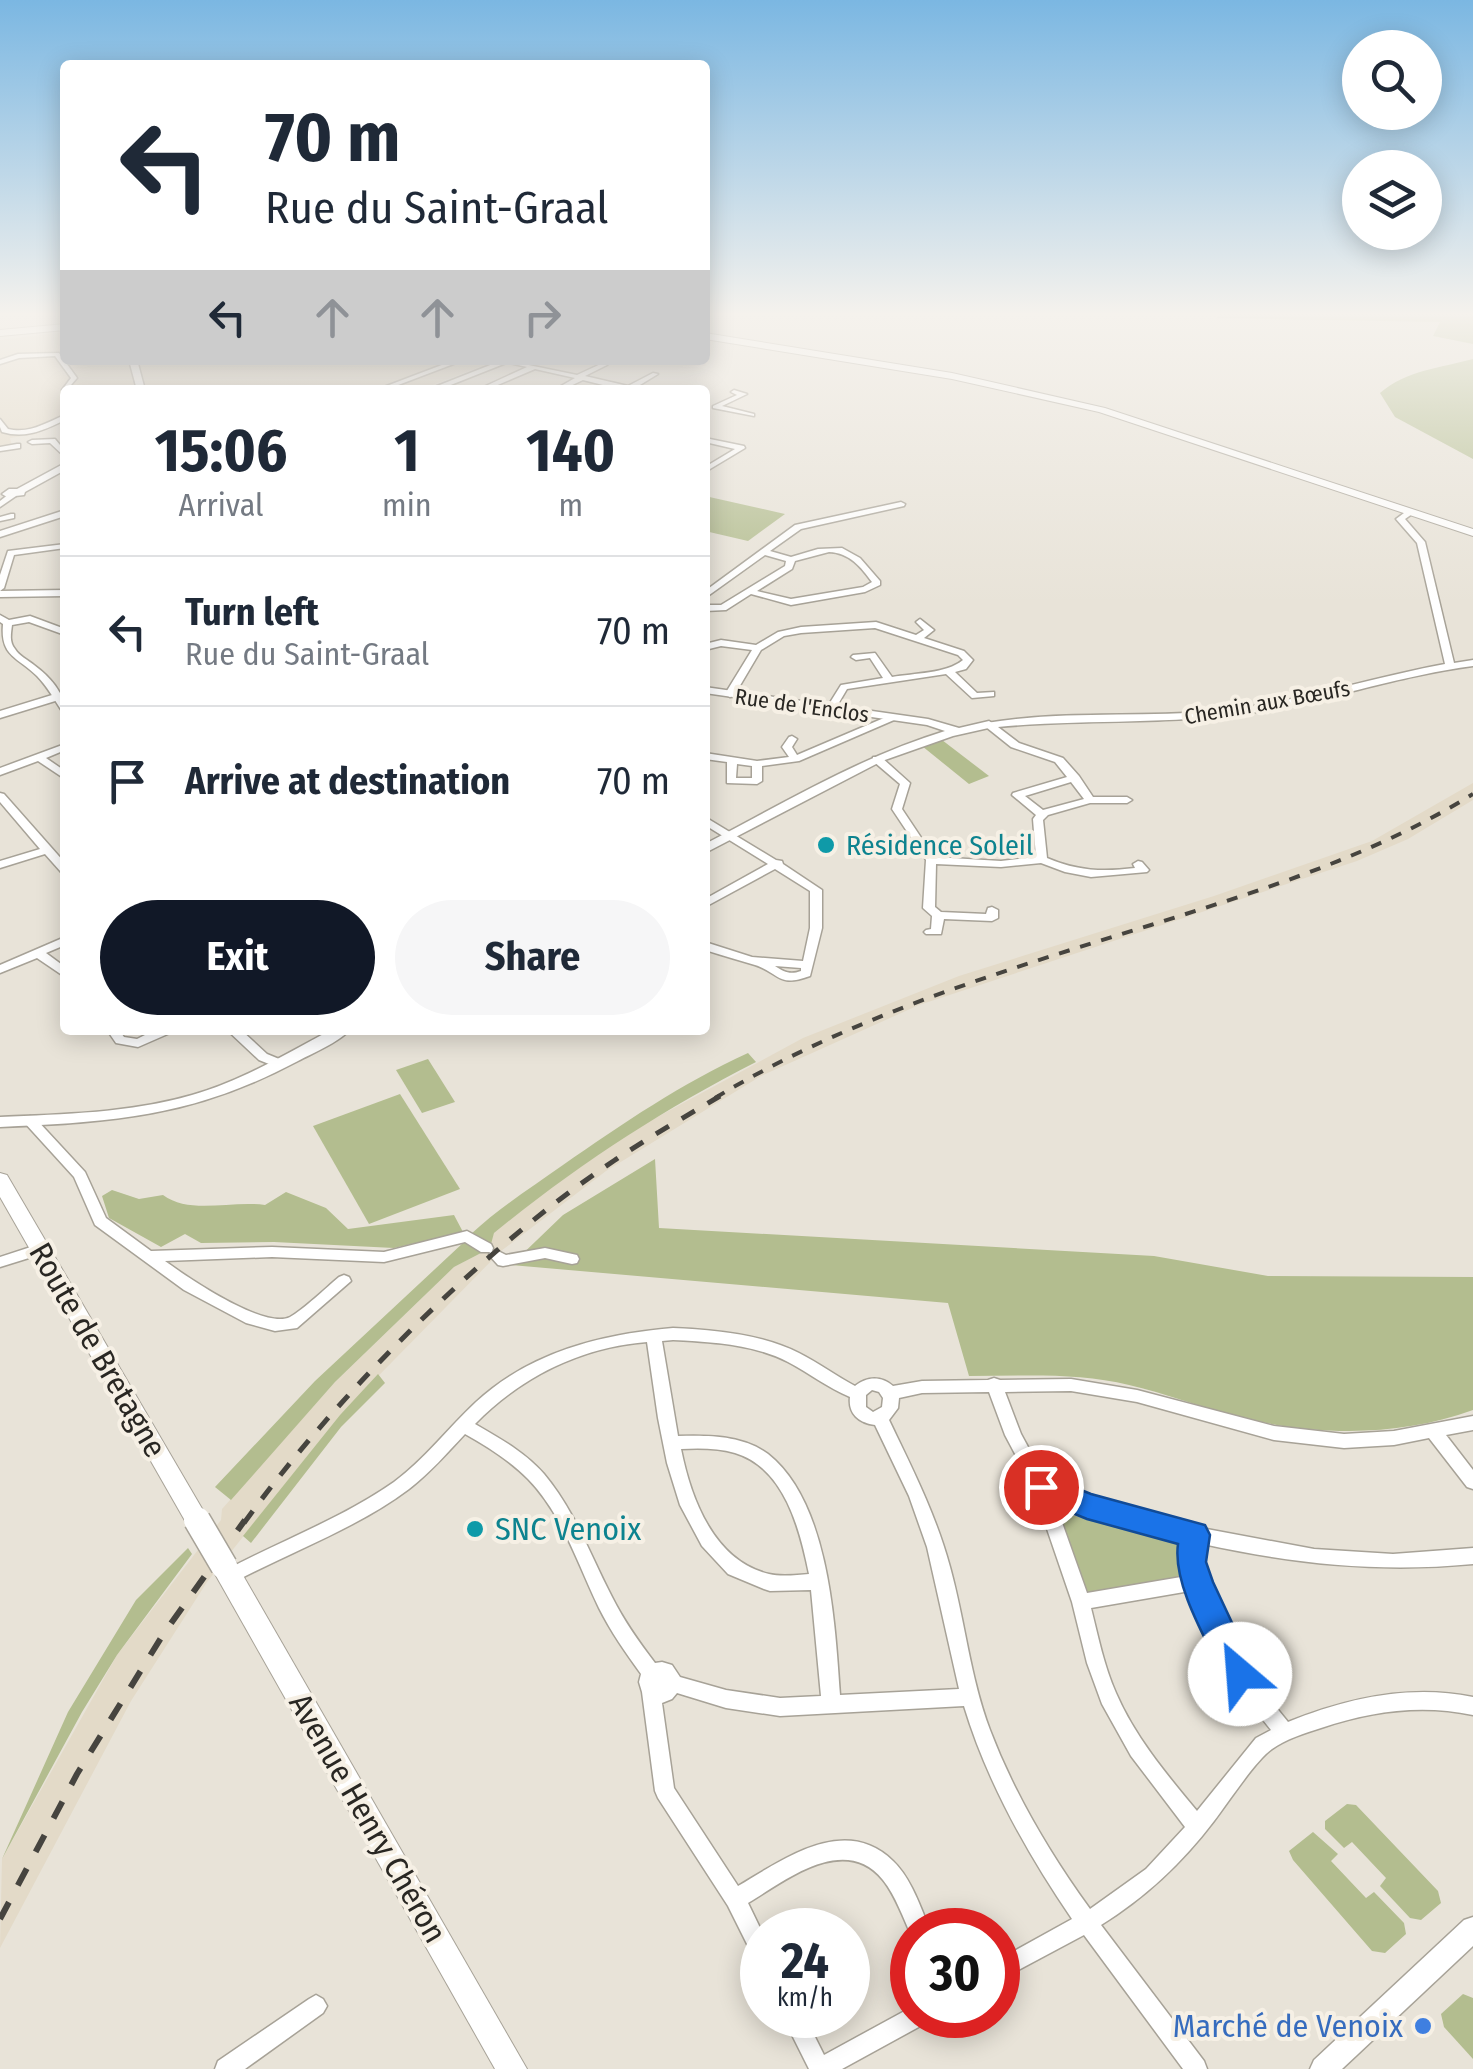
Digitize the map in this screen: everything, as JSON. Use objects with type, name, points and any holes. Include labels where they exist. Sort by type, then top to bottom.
[{"type":"main road","points":[[1104,411],[1473,533]]},
{"type":"main road","name":"Route de Bretagne","points":[[0,1180],[227,1571]]},
{"type":"main road","name":"Avenue Henry Chéron","points":[[227,1571],[512,2069]]},
{"type":"street","points":[[732,411],[752,415]]},
{"type":"street","points":[[0,421],[5,430],[17,434],[60,420]]},
{"type":"street","points":[[32,442],[52,441],[60,449]]},
{"type":"street","points":[[710,441],[741,448],[710,467]]},
{"type":"street","points":[[0,449],[17,446]]},
{"type":"street","points":[[0,505],[10,494],[60,469]]},
{"type":"street","points":[[710,590],[798,526],[901,504]]},
{"type":"street","points":[[1410,512],[1400,519],[1421,542],[1450,665]]},
{"type":"street","points":[[0,534],[60,515]]},
{"type":"street","points":[[0,519],[11,516]]},
{"type":"street","points":[[60,545],[50,543],[5,553],[0,591],[60,593]]},
{"type":"street","points":[[752,592],[791,602],[865,589],[877,582],[840,548],[829,546],[791,560],[764,552]]},
{"type":"street","points":[[710,608],[724,608],[752,592],[789,567],[791,560]]},
{"type":"street","points":[[0,715],[60,695],[40,674],[7,651],[4,621],[30,619],[60,630]]},
{"type":"street","points":[[918,638],[930,630],[920,622]]},
{"type":"street","points":[[730,694],[758,648],[780,634],[858,624],[918,638],[968,660],[963,667],[948,672],[844,687],[830,709]]},
{"type":"street","points":[[710,646],[721,643],[758,648]]},
{"type":"street","points":[[856,656],[872,655],[888,678]]},
{"type":"street","name":"Chemin aux Bœufs","points":[[710,846],[827,782],[947,732],[1043,720],[1166,720],[1219,714],[1473,663]]},
{"type":"street","points":[[948,672],[975,696],[991,694]]},
{"type":"street","name":"Rue de l'Enclos","points":[[710,691],[895,718],[947,732]]},
{"type":"street","points":[[710,757],[757,764],[795,759],[895,718]]},
{"type":"street","points":[[989,724],[1015,745],[1059,760],[1090,800]]},
{"type":"street","points":[[792,740],[786,746],[795,759]]},
{"type":"street","points":[[0,772],[60,749]]},
{"type":"street","points":[[39,757],[60,772]]},
{"type":"street","points":[[877,760],[905,783],[897,809],[931,860],[929,908],[938,915],[992,918],[992,910]]},
{"type":"street","points":[[732,762],[731,781],[757,782],[757,764]]},
{"type":"street","points":[[1042,814],[1017,795],[1075,778]]},
{"type":"street","points":[[0,796],[54,853],[0,866]]},
{"type":"street","points":[[1042,860],[1038,819],[1042,814],[1090,800],[1128,800]]},
{"type":"street","points":[[710,823],[816,890],[816,928],[806,973],[783,978],[760,962],[710,947]]},
{"type":"street","points":[[931,860],[1001,864],[1042,860],[1076,875],[1094,876],[1143,870],[1138,864]]},
{"type":"street","points":[[710,901],[778,863]]},
{"type":"street","points":[[930,932],[937,932],[938,915]]},
{"type":"street","points":[[0,970],[60,943]]},
{"type":"street","points":[[38,953],[60,969]]},
{"type":"street","points":[[116,1035],[127,1043],[151,1035]]},
{"type":"street","points":[[240,1035],[279,1064]]},
{"type":"street","points":[[0,1122],[99,1118],[202,1098],[334,1035]]},
{"type":"street","points":[[30,1121],[78,1173],[100,1221],[210,1298],[250,1320],[275,1326],[292,1324],[344,1280]]},
{"type":"street","points":[[149,1256],[321,1252],[384,1257],[466,1236],[503,1261],[545,1253],[572,1259]]},
{"type":"street","points":[[0,1262],[40,1249]]},
{"type":"street","points":[[227,1571],[381,1500],[420,1470],[499,1391],[554,1362],[605,1344],[654,1336],[704,1335],[751,1342],[786,1354],[857,1394],[860,1410],[879,1416],[909,1474],[936,1546],[969,1697],[1020,1816],[1086,1922],[1196,2069]]},
{"type":"street","points":[[654,1336],[671,1444],[686,1503],[712,1546],[750,1578],[767,1583],[818,1582]]},
{"type":"street","points":[[994,1384],[1012,1434],[1041,1487],[1108,1696],[1152,1770],[1197,1826]]},
{"type":"street","points":[[857,1394],[873,1385],[890,1393],[922,1387],[1072,1385],[1137,1396],[1274,1433],[1344,1441],[1434,1432],[1473,1423]]},
{"type":"street","points":[[879,1416],[893,1405],[890,1393]]},
{"type":"street","points":[[463,1425],[506,1448],[549,1490],[568,1519],[626,1642],[662,1694],[672,1683],[751,1704],[831,1705],[969,1697]]},
{"type":"street","points":[[1434,1432],[1473,1482]]},
{"type":"street","points":[[671,1444],[707,1441],[731,1445],[762,1459],[787,1486],[799,1511],[818,1582],[831,1705]]},
{"type":"street","points":[[1041,1487],[1087,1506],[1194,1535],[1316,1558],[1374,1563],[1473,1556]]},
{"type":"street","points":[[1194,1535],[1191,1562],[1197,1582],[1240,1674],[1284,1732]]},
{"type":"street","points":[[1081,1602],[1197,1582]]},
{"type":"street","points":[[652,1682],[665,1791],[740,1908]]},
{"type":"street","points":[[1020,1959],[1086,1922],[1142,1884],[1170,1859],[1263,1744],[1284,1732],[1341,1714],[1403,1702],[1433,1699],[1473,1706]]},
{"type":"street","points":[[736,1899],[817,1854],[836,1848],[864,1850],[889,1871],[908,1908]]},
{"type":"street","points":[[1322,2069],[1473,1929]]},
{"type":"street","points":[[226,2069],[316,2006]]},
{"type":"street","points":[[805,2038],[820,2069],[890,2030]]},
{"type":"shaded area","points":[[0,411],[60,411],[60,423],[36,434],[10,438],[12,446],[0,448]]},
{"type":"shaded area","points":[[1473,783],[1473,800],[1408,839],[1357,861],[919,1005],[761,1076],[606,1171],[501,1251],[340,1415],[207,1582],[131,1701],[0,1948],[2,1859],[117,1655],[221,1520],[222,1509],[335,1382],[454,1267],[481,1253],[494,1233],[557,1181],[637,1128],[803,1038],[959,976],[1214,896],[1372,841]]},
{"type":"green space","points":[[1391,411],[1473,411],[1473,459],[1395,417]]},
{"type":"green space","points":[[710,497],[785,514],[748,541],[710,532]]},
{"type":"green space","points":[[942,740],[989,776],[969,784],[922,746]]},
{"type":"green space","points":[[748,1053],[756,1062],[588,1162],[494,1233],[491,1244],[484,1244],[471,1234],[630,1119]]},
{"type":"green space","points":[[428,1059],[455,1102],[422,1113],[396,1070]]},
{"type":"green space","points":[[400,1094],[460,1189],[369,1224],[313,1126]]},
{"type":"green space","points":[[655,1159],[659,1228],[1154,1256],[1268,1276],[1473,1277],[1473,1410],[1414,1426],[1384,1429],[1291,1427],[1109,1381],[969,1376],[948,1303],[511,1265],[563,1215]]},
{"type":"green space","points":[[112,1190],[139,1199],[163,1195],[198,1206],[265,1205],[286,1192],[326,1208],[348,1229],[454,1215],[463,1232],[394,1248],[201,1243],[185,1234],[161,1247],[109,1218],[102,1196]]},
{"type":"green space","points":[[464,1242],[481,1253],[454,1267],[335,1382],[231,1500],[215,1487],[315,1381]]},
{"type":"green space","points":[[378,1374],[385,1383],[341,1427],[251,1543],[243,1536]]},
{"type":"green space","points":[[1068,1514],[1185,1545],[1189,1577],[1090,1595],[1084,1590],[1063,1525]]},
{"type":"green space","points":[[188,1548],[192,1554],[117,1655],[82,1712],[2,1859],[68,1712],[136,1600]]},
{"type":"green space","points":[[1347,1804],[1356,1805],[1438,1891],[1441,1903],[1421,1920],[1410,1918],[1380,1886],[1386,1878],[1352,1842],[1344,1848],[1325,1829],[1325,1821]]},
{"type":"green space","points":[[1313,1832],[1338,1854],[1331,1861],[1366,1898],[1374,1892],[1404,1923],[1406,1934],[1385,1953],[1372,1951],[1293,1860],[1289,1851]]},
{"type":"green space","points":[[1463,1994],[1473,1998],[1473,2059],[1444,2027],[1441,2014]]},
{"type":"railway","points":[[715,1098],[819,1043],[927,998],[1316,870],[1396,836],[1473,794]]},
{"type":"railway","points":[[244,1523],[367,1375],[464,1280],[565,1196],[720,1096]]},
{"type":"railway","points":[[0,1919],[77,1774],[164,1633],[245,1520]]},
{"type":"place","name":"Résidence Soleil","points":[[826,845]]},
{"type":"place","name":"SNC Venoix","points":[[475,1529]]},
{"type":"place","name":"Marché de Venoix","points":[[1423,2026]]},
{"type":"route","points":[[1041,1487],[1087,1506],[1194,1535],[1191,1562],[1197,1582],[1240,1674]]}]
